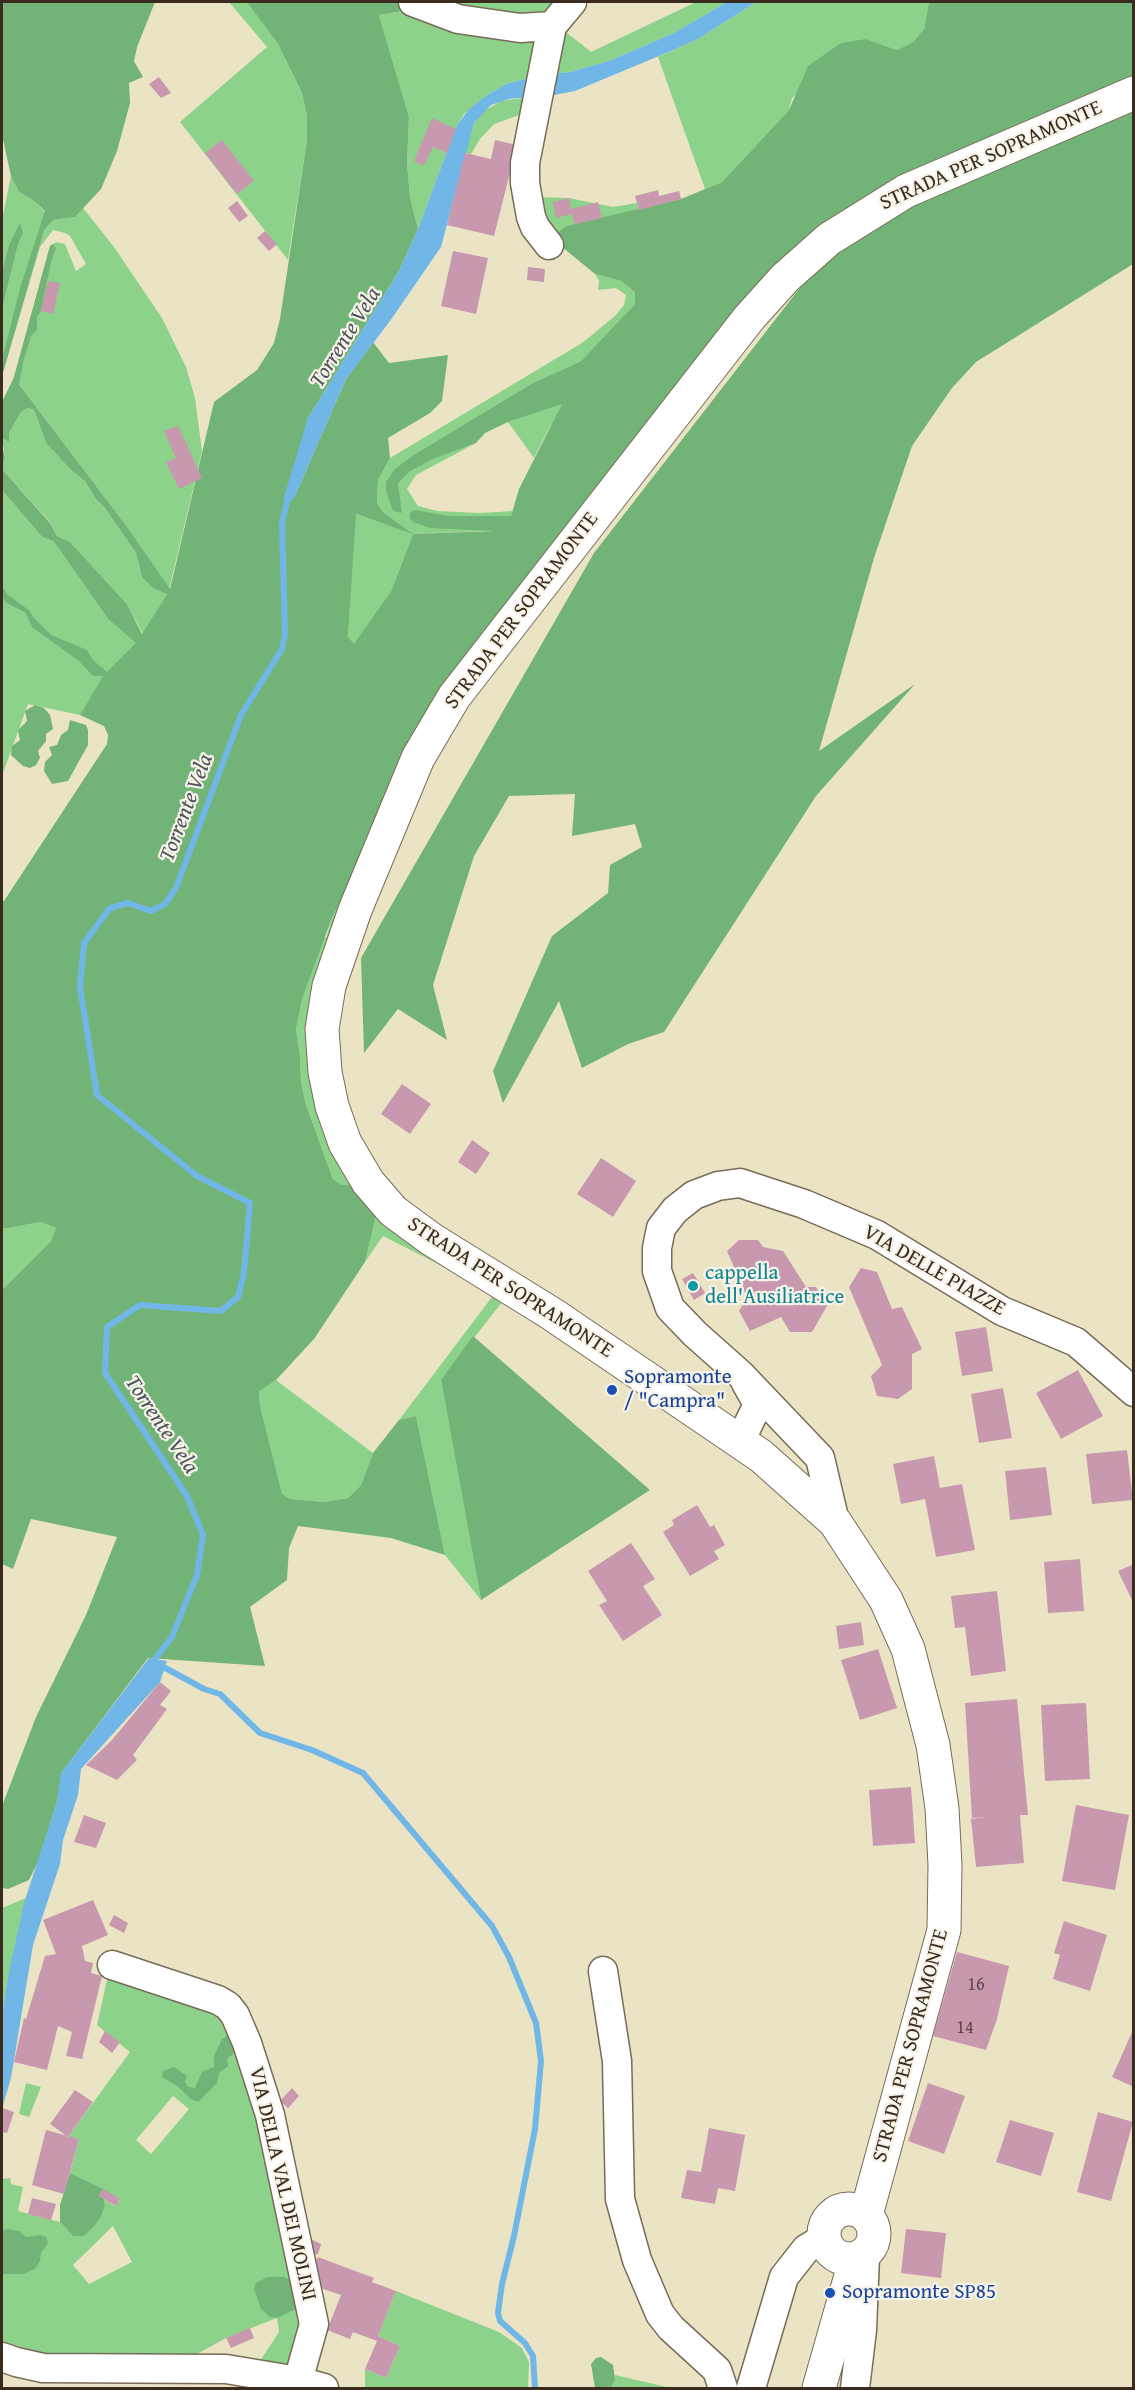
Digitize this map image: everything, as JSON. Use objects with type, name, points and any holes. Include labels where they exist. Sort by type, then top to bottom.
[{"type":"main road","name":"STRADA PER SOPRAMONTE","points":[[866,2215],[944,1930],[945,1865],[942,1808],[933,1745],[908,1649],[886,1600],[835,1522],[743,1443],[552,1314],[430,1239],[393,1211],[368,1182],[345,1143],[332,1106],[325,1072],[322,1029],[328,986],[359,900],[418,758],[454,697],[749,318],[785,278],[829,239],[895,197],[1134,93]]},
{"type":"main road","points":[[819,2388],[860,2256],[872,2245],[875,2234],[872,2223],[866,2215],[855,2209],[843,2209],[832,2215],[825,2226],[824,2238],[828,2248],[836,2255],[846,2259],[860,2256]]},
{"type":"street","points":[[413,2],[458,19],[520,28],[552,26]]},
{"type":"street","points":[[549,245],[535,227],[531,217],[525,183],[525,163],[552,26],[572,2]]},
{"type":"street","name":"VIA DELLE PIAZZE","points":[[835,1522],[820,1458],[740,1374],[670,1308],[657,1271],[657,1248],[661,1228],[675,1210],[694,1195],[718,1186],[740,1183],[804,1204],[877,1235],[1002,1311],[1076,1342],[1134,1392]]},
{"type":"street","name":"VIA DELLE PIAZZE","points":[[740,1374],[758,1404],[746,1429],[743,1443]]},
{"type":"street","name":"VIA DELLA VAL DEI MOLINI","points":[[2,2357],[43,2368],[226,2369],[311,2385],[314,2324],[270,2115],[250,2052],[235,2015],[219,2000],[112,1965]]},
{"type":"street","points":[[603,1971],[610,2002],[617,2061],[620,2199],[637,2260],[660,2314],[671,2328],[717,2370],[723,2388]]},
{"type":"street","points":[[751,2388],[784,2277],[806,2249],[824,2238]]},
{"type":"street","points":[[855,2388],[862,2330],[860,2256]]},
{"type":"green space","points":[[2,2],[155,2],[137,47],[134,61],[143,77],[129,83],[130,103],[117,151],[101,189],[75,217],[53,220],[44,230],[2,376],[2,360],[20,288],[45,211],[33,200],[19,192],[11,176],[2,135]]},
{"type":"green space","points":[[229,2],[247,2],[256,13],[278,44],[302,93],[307,116],[307,140],[288,260],[180,122],[267,47]]},
{"type":"green space","points":[[247,2],[396,2],[415,9],[379,15],[409,117],[407,163],[410,197],[418,229],[399,271],[308,418],[294,498],[346,379],[373,342],[389,363],[448,355],[442,401],[430,413],[388,438],[390,458],[378,480],[377,503],[383,512],[413,534],[494,531],[430,528],[413,522],[410,513],[414,510],[450,516],[511,516],[519,489],[562,404],[508,422],[485,433],[476,443],[433,459],[409,472],[398,484],[402,513],[393,511],[386,492],[386,482],[395,469],[415,454],[531,384],[581,361],[635,304],[635,292],[621,281],[595,274],[556,242],[559,232],[566,226],[681,199],[722,182],[789,110],[808,66],[841,43],[866,39],[897,50],[913,42],[924,29],[929,2],[1133,2],[1133,81],[849,214],[465,659],[332,918],[303,996],[296,1029],[301,1082],[306,1105],[333,1179],[342,1185],[352,1185],[377,1212],[365,1262],[314,1339],[276,1380],[259,1391],[260,1405],[282,1494],[290,1499],[324,1502],[348,1498],[361,1485],[373,1453],[399,1420],[416,1416],[445,1555],[391,1538],[298,1526],[289,1548],[287,1580],[250,1607],[265,1666],[148,1658],[62,1772],[57,1802],[38,1862],[29,1880],[8,1889],[2,1888],[2,1806],[36,1717],[86,1615],[117,1537],[31,1519],[13,1569],[2,1564],[2,1290],[51,1241],[56,1228],[41,1222],[2,1229],[2,902],[107,744],[108,735],[104,726],[80,715],[103,676],[93,676],[79,661],[32,627],[25,612],[6,603],[2,597],[2,587],[8,595],[30,611],[51,635],[87,650],[93,660],[107,672],[136,643],[108,619],[53,541],[42,537],[2,490],[2,469],[50,523],[57,536],[70,542],[127,604],[142,634],[167,594],[153,588],[142,577],[136,553],[85,481],[71,470],[46,443],[34,410],[28,408],[21,412],[9,433],[9,442],[2,438],[2,402],[14,377],[50,246],[53,244],[56,248],[41,311],[37,317],[37,330],[31,336],[19,384],[128,528],[170,589],[214,402],[257,370],[274,343],[280,319],[307,140],[307,116],[302,93],[278,44]],"holes":[[[356,514],[413,534],[391,591],[354,644],[348,637]]]},
{"type":"green space","points":[[431,2],[564,2],[546,19]]},
{"type":"green space","points":[[696,2],[727,2],[674,33],[609,61],[570,72],[550,74],[561,28],[591,52]]},
{"type":"green space","points":[[756,2],[929,2],[924,29],[913,42],[897,50],[866,39],[792,98],[789,110],[722,182],[705,189],[658,57],[700,38]]},
{"type":"green space","points":[[415,9],[541,37],[535,76],[506,84],[487,95],[464,114],[457,125],[418,229],[410,197],[407,163],[409,117],[379,15]]},
{"type":"green space","points":[[529,97],[525,113],[494,124],[480,139],[471,154],[465,153],[473,125],[484,111],[501,101]]},
{"type":"green space","points":[[1133,107],[1133,264],[976,362],[952,388],[912,446],[874,558],[819,751],[915,684],[816,796],[664,1032],[628,1044],[582,1068],[559,1001],[503,1103],[493,1071],[552,936],[608,893],[610,865],[642,847],[635,824],[572,836],[575,794],[509,796],[474,856],[433,985],[447,1040],[398,1009],[364,1053],[361,958],[594,553],[799,289],[822,264],[914,200]]},
{"type":"green space","points":[[11,176],[19,192],[33,200],[53,220],[75,217],[83,208],[114,247],[162,318],[186,367],[195,398],[202,451],[169,590],[128,528],[14,377],[50,246],[56,242],[65,244],[76,271],[86,264],[70,236],[65,233],[53,230],[40,247],[2,376],[2,220]]},
{"type":"green space","points":[[531,197],[569,198],[613,207],[637,203],[639,210],[566,226],[556,242]]},
{"type":"green space","points":[[20,223],[23,233],[18,244],[2,308],[2,273],[9,245]]},
{"type":"green space","points":[[595,274],[621,281],[635,292],[635,304],[606,335],[581,361],[531,384],[415,454],[386,492],[393,510],[402,508],[399,501],[398,484],[409,472],[432,459],[476,443],[416,475],[407,489],[418,506],[437,511],[480,513],[513,511],[511,516],[450,516],[414,511],[507,530],[413,534],[391,591],[354,645],[348,638],[355,514],[410,532],[383,512],[377,503],[378,480],[390,458],[582,343],[615,316],[624,305],[626,295],[616,288],[598,290],[599,281]]},
{"type":"green space","points":[[563,403],[543,440],[534,458],[508,422]]},
{"type":"green space","points":[[28,408],[34,410],[46,443],[71,470],[85,481],[136,553],[142,577],[167,594],[143,634],[127,604],[70,542],[57,536],[50,522],[2,469],[5,457],[2,438],[9,442],[9,433],[21,412]]},
{"type":"green space","points":[[2,445],[5,457],[2,469]]},
{"type":"green space","points":[[2,490],[42,537],[53,541],[108,619],[137,643],[104,676],[80,715],[28,704],[2,776]]},
{"type":"green space","points":[[35,705],[44,708],[50,715],[53,729],[46,734],[46,741],[38,751],[40,758],[36,765],[30,768],[23,766],[11,755],[12,746],[20,740],[18,730],[27,721],[25,711]]},
{"type":"green space","points":[[70,720],[86,725],[88,745],[68,781],[52,784],[44,771],[45,762],[52,755],[49,747],[57,745],[61,735],[68,730]]},
{"type":"green space","points":[[246,897],[326,938],[332,918],[340,904],[326,956],[352,1185],[342,1185],[333,1179],[306,1105],[301,1082],[296,1029],[303,996]]},
{"type":"green space","points":[[377,1212],[506,1297],[441,1380],[481,1600],[445,1555],[416,1416],[399,1420],[495,1293],[383,1236],[365,1262]]},
{"type":"green space","points":[[41,1222],[56,1228],[51,1241],[2,1290],[2,1229]]},
{"type":"green space","points":[[473,1336],[650,1490],[481,1600],[441,1380]]},
{"type":"green space","points":[[276,1380],[373,1453],[361,1485],[348,1498],[324,1502],[290,1499],[282,1495],[260,1405],[259,1390]]},
{"type":"green space","points":[[26,1898],[8,1976],[2,2017],[2,1908]]},
{"type":"green space","points":[[108,1975],[216,2005],[261,2107],[306,2318],[288,2365],[260,2361],[279,2332],[277,2318],[226,2338],[188,2359],[39,2354],[2,2341],[2,2179],[10,2178],[11,2184],[23,2187],[18,2211],[60,2222],[73,2236],[93,2228],[101,2217],[105,2206],[104,2199],[115,2206],[120,2200],[70,2173],[79,2139],[68,2137],[130,2052],[97,2025]],"holes":[[[173,2096],[189,2109],[151,2154],[136,2140]],[[113,2226],[132,2262],[89,2284],[73,2265]]]},
{"type":"green space","points":[[230,2034],[234,2049],[233,2054],[227,2059],[228,2066],[219,2073],[217,2083],[198,2102],[162,2077],[163,2071],[174,2067],[187,2076],[185,2082],[188,2087],[195,2088],[202,2072],[214,2067],[214,2056],[222,2039]]},
{"type":"green space","points":[[26,2083],[41,2087],[29,2117],[19,2114]]},
{"type":"green space","points":[[70,2173],[103,2189],[99,2196],[104,2199],[105,2206],[101,2217],[83,2236],[73,2236],[60,2222],[60,2205]]},
{"type":"green space","points":[[7,2229],[19,2231],[26,2237],[41,2235],[46,2237],[48,2243],[35,2269],[23,2274],[2,2274],[2,2231]]},
{"type":"green space","points":[[267,2277],[283,2277],[299,2282],[296,2309],[277,2318],[270,2317],[261,2309],[254,2289],[256,2283]]},
{"type":"green space","points":[[396,2291],[499,2332],[522,2348],[529,2362],[528,2388],[365,2388],[365,2369],[386,2378],[400,2346],[378,2336]]},
{"type":"green space","points":[[601,2357],[613,2365],[615,2380],[611,2388],[595,2388],[591,2364],[596,2358]]},
{"type":"green space","points":[[615,2375],[671,2388],[611,2388]]},
{"type":"water","points":[[727,2],[756,2],[700,38],[671,51],[575,91],[544,97],[550,74],[570,72],[609,61],[674,33]]},
{"type":"water","points":[[535,76],[529,97],[509,99],[491,105],[474,123],[441,247],[390,321],[346,379],[294,498],[286,504],[284,497],[308,418],[399,271],[418,229],[457,125],[469,109],[487,95],[506,84]]},
{"type":"water","points":[[149,1658],[167,1661],[160,1682],[81,1769],[78,1795],[63,1840],[60,1864],[33,1945],[11,2078],[2,2109],[2,2017],[8,1976],[24,1903],[57,1802],[61,1773]]},
{"type":"building","points":[[159,77],[171,93],[161,98],[149,84]]},
{"type":"building","points":[[432,118],[456,129],[447,153],[433,147],[424,166],[414,161]]},
{"type":"building","points":[[222,140],[254,181],[237,194],[205,153]]},
{"type":"building","points":[[495,140],[517,145],[494,236],[447,225],[465,153],[491,159]]},
{"type":"building","points":[[658,190],[659,196],[679,191],[681,199],[639,210],[635,196]]},
{"type":"building","points":[[569,198],[571,209],[598,202],[602,218],[575,224],[572,214],[556,218],[553,202]]},
{"type":"building","points":[[237,201],[248,216],[239,222],[228,208]]},
{"type":"building","points":[[265,231],[277,244],[269,251],[257,238]]},
{"type":"building","points":[[453,251],[488,258],[476,314],[441,306]]},
{"type":"building","points":[[528,267],[545,269],[544,282],[527,280]]},
{"type":"building","points":[[48,281],[60,283],[53,314],[41,311]]},
{"type":"building","points":[[178,426],[202,478],[179,489],[166,462],[176,458],[164,431]]},
{"type":"building","points":[[402,1084],[431,1104],[410,1134],[381,1114]]},
{"type":"building","points":[[472,1140],[490,1153],[476,1174],[458,1162]]},
{"type":"building","points":[[601,1158],[636,1181],[613,1217],[577,1194]]},
{"type":"building","points":[[739,1240],[758,1240],[763,1247],[783,1251],[806,1287],[816,1287],[827,1306],[812,1332],[790,1332],[781,1317],[750,1331],[739,1311],[747,1297],[727,1251]]},
{"type":"building","points":[[861,1268],[877,1272],[892,1309],[902,1307],[922,1349],[912,1354],[912,1389],[898,1399],[877,1396],[871,1376],[882,1365],[849,1287]]},
{"type":"building","name":"cappella dell'Ausiliatrice","points":[[693,1273],[705,1293],[694,1300],[682,1279]]},
{"type":"building","points":[[986,1327],[993,1371],[962,1376],[955,1332]]},
{"type":"building","points":[[1078,1370],[1103,1416],[1061,1439],[1036,1393]]},
{"type":"building","points":[[1003,1388],[1012,1438],[979,1443],[971,1394]]},
{"type":"building","points":[[1127,1450],[1133,1500],[1092,1504],[1086,1454]]},
{"type":"building","points":[[934,1456],[940,1488],[962,1484],[975,1550],[936,1557],[925,1499],[901,1504],[893,1464]]},
{"type":"building","points":[[1046,1467],[1052,1515],[1010,1520],[1005,1471]]},
{"type":"building","points":[[697,1505],[710,1527],[714,1525],[725,1545],[714,1551],[719,1559],[690,1576],[663,1532],[674,1525],[672,1520]]},
{"type":"building","points":[[631,1543],[655,1579],[643,1586],[662,1615],[623,1641],[599,1605],[607,1601],[588,1571]]},
{"type":"building","points":[[1080,1559],[1084,1611],[1048,1613],[1044,1562]]},
{"type":"building","points":[[1134,1564],[1134,1604],[1118,1571]]},
{"type":"building","points":[[997,1591],[1006,1671],[971,1676],[965,1627],[955,1628],[951,1596]]},
{"type":"building","points":[[861,1622],[864,1645],[839,1649],[836,1626]]},
{"type":"building","points":[[878,1649],[897,1708],[860,1720],[841,1660]]},
{"type":"building","points":[[160,1682],[171,1691],[160,1705],[167,1709],[133,1755],[137,1760],[117,1780],[86,1765],[112,1740]]},
{"type":"building","points":[[1017,1699],[1028,1815],[1020,1815],[1024,1863],[976,1867],[971,1819],[986,1817],[972,1818],[965,1703]]},
{"type":"building","points":[[1086,1703],[1090,1779],[1045,1781],[1041,1705]]},
{"type":"building","points":[[911,1787],[915,1843],[873,1846],[869,1790]]},
{"type":"building","points":[[1076,1805],[1129,1815],[1115,1890],[1062,1881]]},
{"type":"building","points":[[84,1815],[106,1823],[96,1848],[74,1842]]},
{"type":"building","points":[[93,1900],[108,1935],[82,1946],[85,1961],[93,1963],[91,1973],[102,1976],[82,2059],[66,2056],[72,2032],[58,2026],[47,2070],[14,2062],[24,2018],[26,2019],[45,1956],[56,1954],[43,1920]]},
{"type":"building","points":[[114,1915],[128,1923],[124,1933],[109,1925]]},
{"type":"building","points":[[1064,1921],[1107,1935],[1090,1991],[1053,1979],[1060,1955],[1054,1953]]},
{"type":"building","points":[[957,1952],[1009,1966],[997,2019],[986,2050],[933,2036]]},
{"type":"building","points":[[1134,2028],[1134,2087],[1112,2077]]},
{"type":"building","points":[[105,2031],[120,2042],[112,2053],[99,2042]]},
{"type":"building","points":[[928,2083],[965,2096],[944,2154],[908,2141]]},
{"type":"building","points":[[292,2088],[299,2096],[288,2108],[280,2101]]},
{"type":"building","points":[[75,2090],[93,2102],[68,2137],[50,2124]]},
{"type":"building","points":[[2,2108],[14,2112],[7,2133],[2,2132]]},
{"type":"building","points":[[1098,2112],[1133,2122],[1111,2201],[1077,2192]]},
{"type":"building","points":[[1010,2120],[1054,2133],[1041,2176],[996,2162]]},
{"type":"building","points":[[709,2128],[745,2135],[735,2191],[718,2188],[715,2204],[681,2198],[687,2170],[701,2172]]},
{"type":"building","points":[[46,2130],[79,2139],[64,2194],[32,2185]]},
{"type":"building","points":[[103,2189],[120,2199],[116,2206],[99,2196]]},
{"type":"building","points":[[32,2198],[56,2204],[51,2220],[28,2214]]},
{"type":"building","points":[[906,2229],[946,2233],[941,2278],[901,2273]]},
{"type":"building","points":[[302,2235],[321,2244],[318,2254],[306,2257]]},
{"type":"building","points":[[318,2257],[374,2278],[372,2282],[396,2291],[378,2336],[400,2346],[386,2378],[365,2369],[377,2341],[353,2332],[350,2339],[327,2330],[341,2295],[312,2285],[309,2270]]},
{"type":"building","points":[[250,2328],[254,2338],[231,2348],[226,2338]]},
{"type":"waterway","name":"Torrente Vela","points":[[151,1664],[172,1637],[197,1575],[203,1535],[187,1496],[105,1373],[107,1327],[140,1305],[221,1311],[238,1297],[244,1273],[250,1203],[197,1176],[97,1095],[80,987],[84,943],[110,908],[128,903],[151,911],[165,904],[176,888],[241,715],[282,649],[285,634],[282,522],[288,498]]},
{"type":"waterway","points":[[158,1664],[204,1689],[220,1694],[260,1733],[312,1750],[363,1773],[492,1926],[509,1957],[536,2023],[541,2061],[535,2129],[498,2313],[500,2321],[525,2343],[533,2356],[535,2388]]},
{"type":"place","name":"cappella dell'Ausiliatrice","points":[[693,1286]]},
{"type":"place","name":"Sopramonte / \"Campra\"","points":[[612,1390]]},
{"type":"place","name":"Sopramonte SP85","points":[[830,2293]]}]
